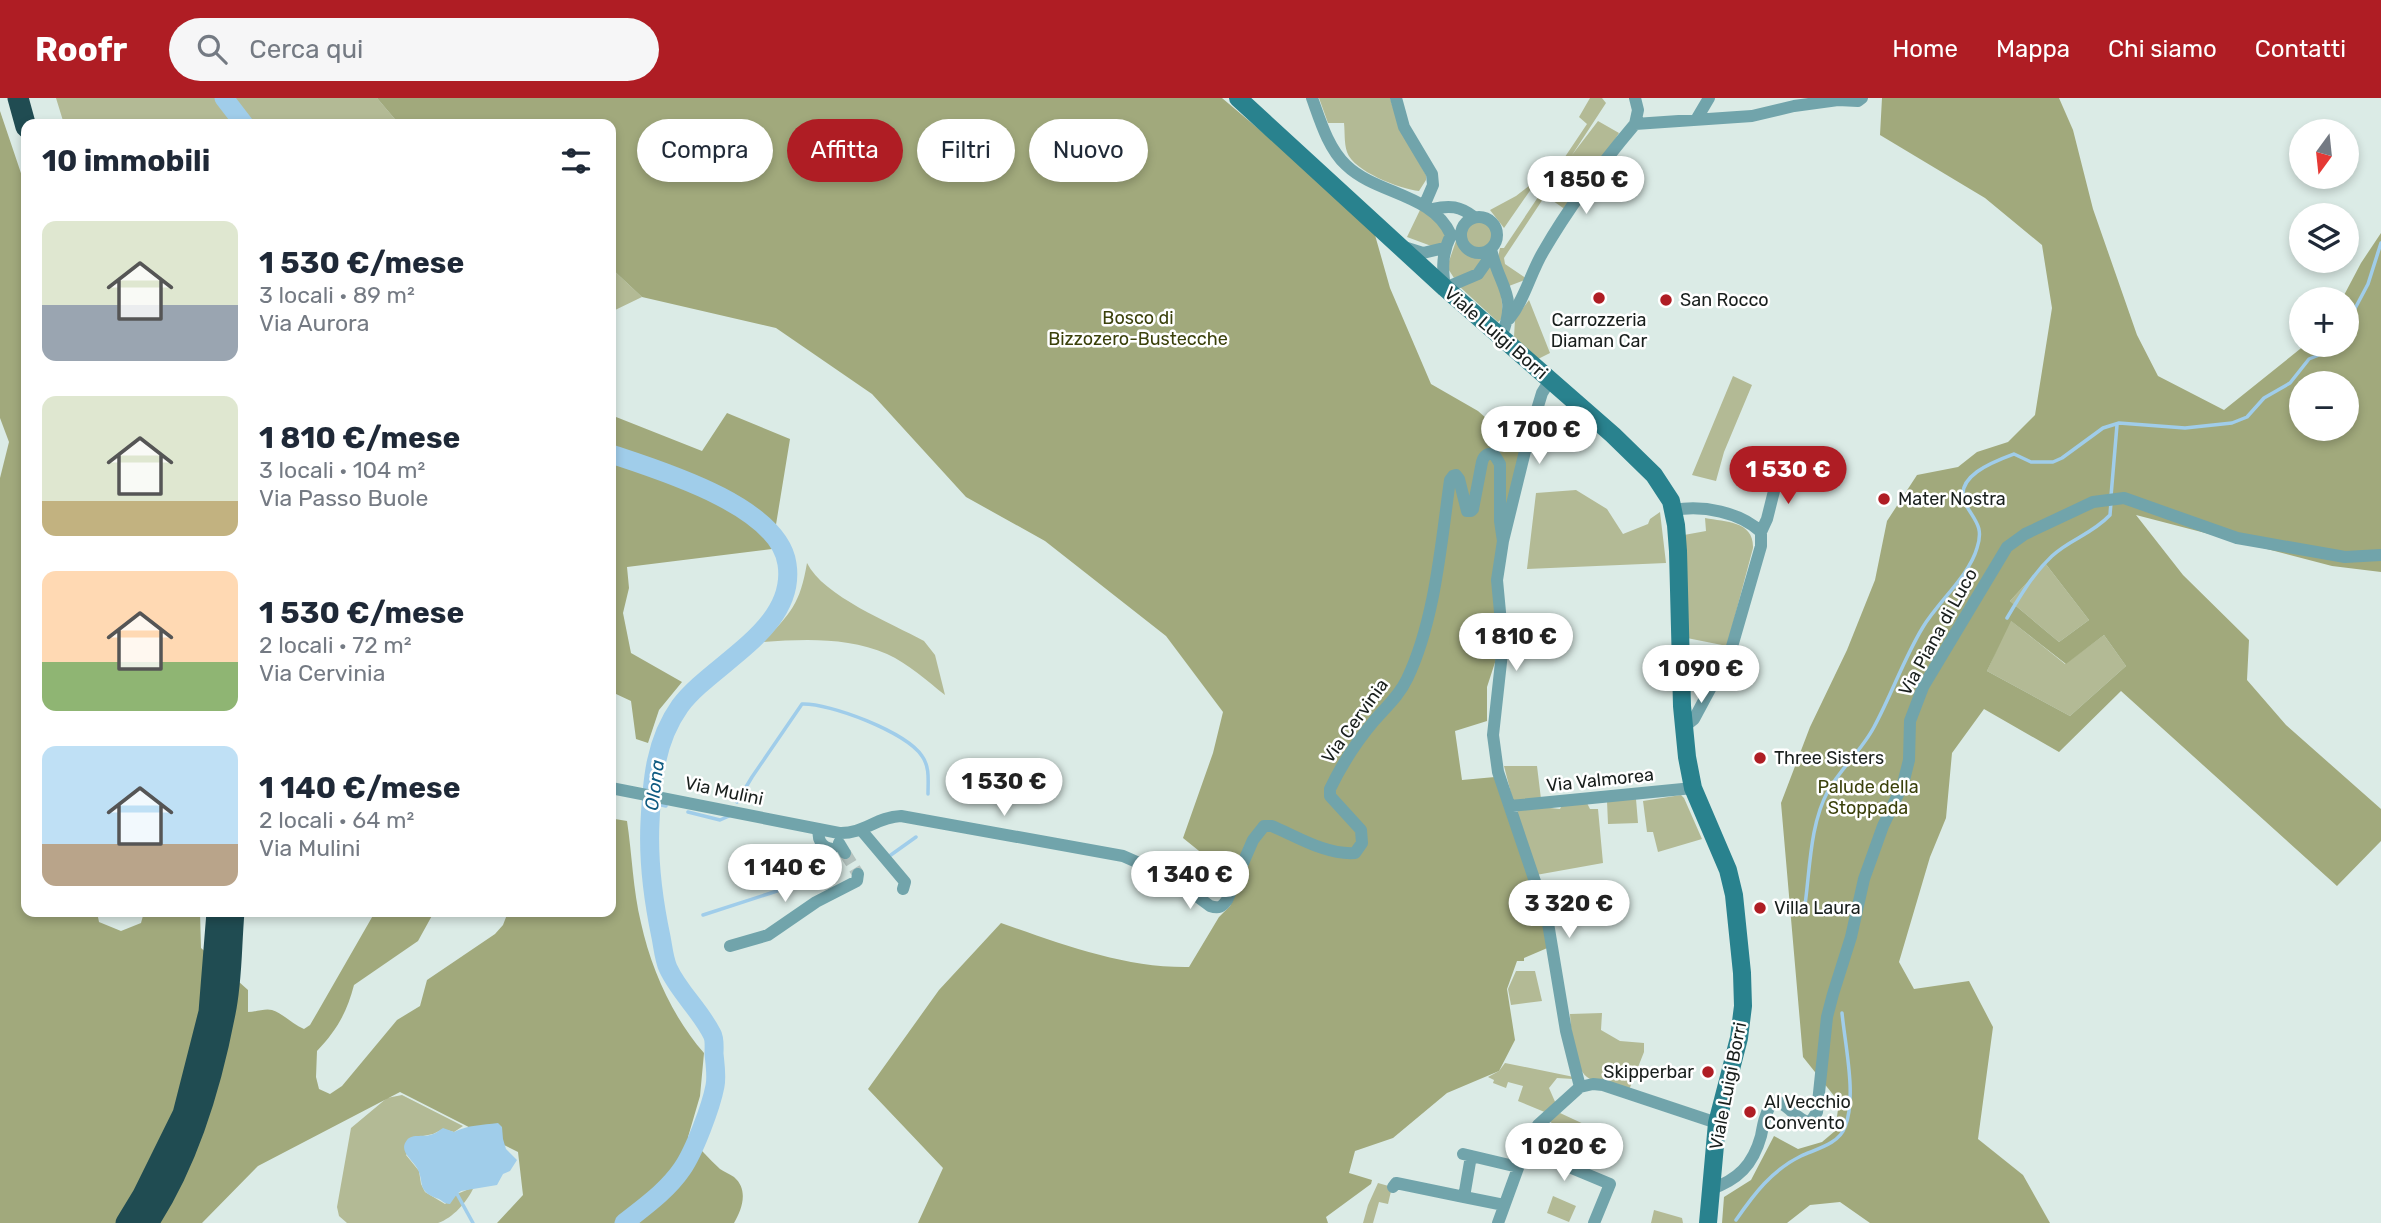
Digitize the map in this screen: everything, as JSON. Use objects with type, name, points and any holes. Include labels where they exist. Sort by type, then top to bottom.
[{"type":"highway","points":[[18,98],[24,119]]},
{"type":"highway","points":[[32,98],[38,119]]},
{"type":"highway","points":[[125,1223],[143,1195],[183,1114],[209,1012],[217,917]]},
{"type":"highway","points":[[148,1223],[161,1203],[200,1118],[226,1012],[234,917]]},
{"type":"main road","name":"Viale Luigi Borri","points":[[1238,98],[1445,288],[1614,435],[1654,475],[1665,489],[1674,510],[1678,551],[1684,727],[1693,788],[1728,870],[1734,895],[1742,973],[1743,1006],[1739,1038],[1717,1123],[1708,1223]]},
{"type":"street","points":[[1312,98],[1326,135],[1345,165],[1370,181],[1428,208],[1446,222],[1468,250],[1491,252]]},
{"type":"street","points":[[1396,98],[1405,127],[1432,174],[1433,185],[1428,208]]},
{"type":"street","points":[[1501,337],[1509,319],[1519,306],[1532,270],[1557,229],[1635,124],[1638,110],[1635,98]]},
{"type":"street","points":[[1696,120],[1709,98]]},
{"type":"street","points":[[1635,124],[1752,116],[1794,106],[1838,100],[1858,101],[1862,98]]},
{"type":"street","points":[[1428,208],[1449,205],[1464,209],[1475,217],[1486,219],[1494,226],[1497,237],[1478,274],[1445,288],[1442,269],[1444,248]]},
{"type":"street","points":[[1400,246],[1423,253],[1444,248],[1464,224],[1475,217]]},
{"type":"street","points":[[1491,252],[1508,294],[1509,319]]},
{"type":"street","points":[[1508,294],[1525,289]]},
{"type":"street","points":[[1550,380],[1542,393],[1528,439],[1503,541],[1497,580],[1503,644],[1493,735],[1498,772],[1547,917],[1566,1031],[1580,1087]]},
{"type":"street","name":"Via Cervinia","points":[[972,829],[1123,856],[1171,877],[1210,906],[1217,908],[1223,906],[1227,900],[1253,840],[1264,826],[1272,826],[1342,854],[1355,853],[1362,843],[1361,830],[1330,796],[1330,789],[1374,721],[1392,704],[1407,680],[1421,643],[1432,596],[1450,480],[1456,475],[1459,479],[1465,507],[1467,511],[1471,511],[1482,462],[1484,456],[1489,453],[1494,454],[1500,464],[1500,522],[1503,541]]},
{"type":"street","points":[[1684,727],[1694,719],[1731,650],[1761,545],[1760,532],[1768,519],[1780,467]]},
{"type":"street","name":"Via Piana di Luco","points":[[1709,1190],[1723,1185],[1751,1163],[1767,1111],[1772,1104],[1779,1102],[1789,1107],[1803,1121],[1810,1123],[1814,1119],[1833,994],[1851,937],[1864,878],[1883,826],[1903,783],[1909,760],[1910,721],[1923,687],[2007,547],[2025,534],[2093,502],[2124,498],[2237,538],[2345,557],[2381,555]]},
{"type":"street","points":[[1674,510],[1710,509],[1750,522],[1760,532]]},
{"type":"street","name":"Via Valmorea","points":[[1510,806],[1693,788]]},
{"type":"street","name":"Via Mulini","points":[[616,789],[819,829],[836,851],[880,819],[901,816],[972,829]]},
{"type":"street","points":[[862,831],[905,882],[903,889]]},
{"type":"street","points":[[818,879],[825,875],[836,851]]},
{"type":"street","points":[[730,946],[768,935],[816,902],[857,881],[858,874]]},
{"type":"street","points":[[1498,1223],[1526,1146],[1538,1125],[1580,1087],[1603,1085],[1717,1123]]},
{"type":"street","points":[[1526,1146],[1538,1154],[1610,1184],[1594,1223]]},
{"type":"street","points":[[1464,1197],[1467,1155],[1518,1167]]},
{"type":"street","points":[[1393,1187],[1401,1184],[1504,1205]]},
{"type":"green space","points":[[56,98],[377,98],[395,119],[62,119]]},
{"type":"green space","name":"Bosco di Bizzozero-Bustecche","points":[[377,98],[1222,98],[1344,201],[1375,235],[1390,288],[1431,384],[1478,411],[1520,448],[1501,569],[1500,647],[1487,687],[1487,721],[1455,731],[1462,780],[1495,777],[1552,946],[1524,958],[1524,961],[1517,961],[1507,989],[1515,1040],[1499,1071],[1447,1093],[1393,1138],[1355,1151],[1349,1173],[1372,1180],[1371,1184],[1326,1217],[1328,1223],[918,1223],[943,1168],[868,1089],[939,990],[1001,923],[1117,959],[1141,964],[1189,967],[1219,917],[1230,906],[1240,884],[1183,838],[1213,753],[1223,712],[1166,636],[1045,541],[966,497],[872,394],[776,328],[642,297],[616,273],[616,119],[395,119]]},
{"type":"green space","points":[[1319,98],[1390,98],[1400,129],[1426,175],[1419,191],[1389,183],[1358,166],[1347,152],[1344,123],[1328,123]]},
{"type":"green space","points":[[1590,98],[1602,98],[1606,103],[1572,155],[1598,121],[1619,133],[1590,178],[1568,161],[1504,258],[1505,264],[1527,279],[1509,286],[1498,257],[1500,248],[1504,248],[1587,124],[1579,117]]},
{"type":"green space","name":"Palude della Stoppada","points":[[1882,98],[2059,98],[2073,130],[2093,209],[2137,335],[2158,376],[2224,410],[2290,357],[2359,357],[2359,287],[2348,287],[2381,233],[2381,572],[2332,566],[2136,515],[2183,575],[2249,640],[2247,680],[2286,725],[2381,809],[2381,841],[2337,886],[2121,691],[2059,752],[1984,709],[1952,753],[1946,818],[1930,857],[1899,962],[1914,989],[1969,981],[1993,1027],[1978,1139],[2023,1175],[2050,1223],[1870,1223],[1840,1202],[1810,1205],[1787,1223],[1722,1223],[1724,1197],[1751,1180],[1774,1136],[1798,1149],[1822,1142],[1835,1131],[1839,1102],[1803,1057],[1781,803],[1810,727],[1847,650],[1875,580],[1887,521],[1917,475],[1958,467],[1977,452],[2008,442],[2035,415],[2052,308],[2042,245],[1985,198],[1880,135]],"holes":[[[2045,563],[2089,620],[2059,642],[2010,601]],[[2011,621],[2066,664],[2104,635],[2126,666],[2070,716],[1987,671]]]},
{"type":"green space","points":[[0,111],[21,173],[21,917],[98,917],[99,922],[121,931],[141,923],[143,917],[200,917],[201,948],[248,990],[248,1012],[272,1010],[304,1029],[310,1025],[372,917],[431,917],[418,941],[354,985],[340,1020],[317,1051],[316,1077],[319,1089],[330,1094],[342,1086],[397,1020],[420,1006],[427,980],[495,934],[506,917],[616,917],[616,819],[627,821],[634,885],[645,940],[673,1009],[704,1053],[700,1096],[688,1137],[720,1169],[739,1182],[743,1200],[734,1223],[497,1223],[523,1195],[518,1152],[400,1092],[258,1166],[202,1223],[0,1223],[0,478],[9,442],[0,418]]},
{"type":"green space","points":[[1538,179],[1504,228],[1490,210],[1516,196]]},
{"type":"green space","points":[[1553,186],[1574,199],[1566,210],[1546,196]]},
{"type":"green space","points":[[1420,210],[1436,218],[1447,234],[1442,243],[1434,247],[1407,237]]},
{"type":"green space","points":[[1478,221],[1488,225],[1492,235],[1488,245],[1478,249],[1468,245],[1464,235],[1468,225]]},
{"type":"green space","points":[[1457,238],[1468,252],[1486,256],[1475,271],[1454,278],[1447,267]]},
{"type":"green space","points":[[1490,266],[1501,290],[1503,318],[1498,322],[1460,287]]},
{"type":"green space","points":[[616,273],[642,297],[616,310]]},
{"type":"green space","points":[[1529,300],[1550,353],[1538,359],[1514,337],[1515,319]]},
{"type":"green space","points":[[1733,376],[1752,385],[1724,452],[1716,481],[1692,475]]},
{"type":"green space","points":[[727,413],[790,439],[772,549],[627,567],[629,588],[623,613],[631,653],[682,682],[659,710],[648,743],[636,739],[631,701],[616,694],[616,417],[702,451]]},
{"type":"green space","points":[[1576,490],[1607,509],[1623,534],[1648,524],[1650,519],[1660,512],[1666,563],[1527,569],[1536,493]]},
{"type":"green space","points":[[1705,518],[1737,524],[1749,532],[1752,539],[1753,548],[1727,646],[1687,638],[1684,535],[1706,531]]},
{"type":"green space","points":[[807,563],[827,587],[842,597],[924,641],[935,655],[945,695],[903,663],[872,648],[826,640],[763,642],[793,607],[801,589]]},
{"type":"green space","points":[[2045,563],[2089,620],[2059,642],[2010,601]]},
{"type":"green space","points":[[2010,620],[2065,664],[2104,635],[2126,666],[2070,716],[1987,671]]},
{"type":"green space","points":[[1504,766],[1537,766],[1541,799],[1513,801]]},
{"type":"green space","points":[[1681,795],[1702,839],[1658,852],[1653,832],[1647,832],[1643,801]]},
{"type":"green space","points":[[1636,799],[1638,823],[1608,824],[1607,801]]},
{"type":"green space","points":[[1587,803],[1590,809],[1598,809],[1603,863],[1536,875],[1517,812],[1520,809],[1549,806],[1560,809],[1562,805]]},
{"type":"green space","points":[[1516,971],[1535,971],[1542,1001],[1511,1005],[1508,989]]},
{"type":"green space","points":[[1602,1013],[1601,1030],[1620,1041],[1644,1043],[1644,1052],[1629,1090],[1591,1080],[1579,1065],[1570,1014]]},
{"type":"green space","points":[[1505,1063],[1574,1077],[1557,1078],[1549,1088],[1556,1104],[1547,1113],[1518,1101],[1523,1086],[1508,1082],[1506,1088],[1493,1083],[1494,1080],[1488,1077],[1499,1071]]},
{"type":"green space","points":[[402,1095],[463,1126],[454,1132],[443,1129],[423,1136],[406,1155],[419,1171],[425,1192],[445,1204],[457,1194],[474,1187],[459,1209],[438,1223],[347,1223],[339,1216],[337,1207],[351,1128],[387,1098]]},
{"type":"green space","points":[[1560,1113],[1588,1126],[1586,1134],[1581,1132],[1572,1137],[1549,1121]]},
{"type":"green space","points":[[1378,1183],[1392,1187],[1388,1204],[1379,1202],[1373,1223],[1363,1223],[1368,1205]]},
{"type":"green space","points":[[1553,1196],[1576,1206],[1569,1222],[1547,1213]]},
{"type":"green space","points":[[1654,1210],[1682,1218],[1683,1223],[1651,1223]]},
{"type":"water","points":[[498,1123],[502,1127],[506,1149],[517,1160],[510,1171],[503,1174],[497,1185],[461,1191],[450,1204],[423,1189],[417,1168],[404,1148],[409,1138],[430,1135],[443,1128],[454,1132]]},
{"type":"waterway","name":"Olona","points":[[224,98],[240,119]]},
{"type":"waterway","points":[[2359,301],[2368,284],[2381,243]]},
{"type":"waterway","points":[[1805,905],[1814,832],[1828,791],[1874,727],[1923,627],[1967,569],[1977,548],[1980,535],[1978,525],[1963,495],[1970,478],[1996,461],[2014,454],[2031,462],[2053,462],[2103,428],[2119,423],[2185,428],[2232,423],[2247,417],[2264,398],[2290,383],[2309,359],[2314,357]]},
{"type":"waterway","points":[[2111,496],[2117,425]]},
{"type":"waterway","name":"Olona","points":[[616,456],[686,481],[740,508],[763,525],[779,543],[787,564],[787,587],[779,608],[749,643],[694,690],[680,706],[665,733],[656,762],[650,851],[658,923],[668,968],[713,1036],[716,1082],[702,1129],[682,1169],[662,1192],[624,1223]]},
{"type":"waterway","points":[[2007,618],[2045,563],[2059,550],[2103,522],[2110,515],[2111,502]]},
{"type":"waterway","points":[[737,802],[802,704],[848,714],[884,729],[913,747],[926,765],[928,794]]},
{"type":"waterway","points":[[651,803],[666,806]]},
{"type":"waterway","points":[[688,812],[720,820],[729,816]]},
{"type":"waterway","points":[[888,857],[916,837]]},
{"type":"waterway","points":[[703,915],[777,891]]},
{"type":"waterway","points":[[1736,1220],[1757,1192],[1781,1168],[1832,1142],[1842,1133],[1850,1101],[1842,1013]]},
{"type":"waterway","points":[[457,1194],[473,1223]]},
{"type":"tunnel","points":[[845,853],[858,874]]},
{"type":"place","name":"Carrozzeria Diaman Car","points":[[1599,298]]},
{"type":"place","name":"San Rocco","points":[[1666,300]]},
{"type":"place","name":"Mater Nostra","points":[[1884,499]]},
{"type":"place","name":"Three Sisters","points":[[1760,758]]},
{"type":"place","name":"Villa Laura","points":[[1760,908]]},
{"type":"place","name":"Skipperbar","points":[[1708,1072]]},
{"type":"place","name":"Al Vecchio Convento","points":[[1750,1112]]}]
